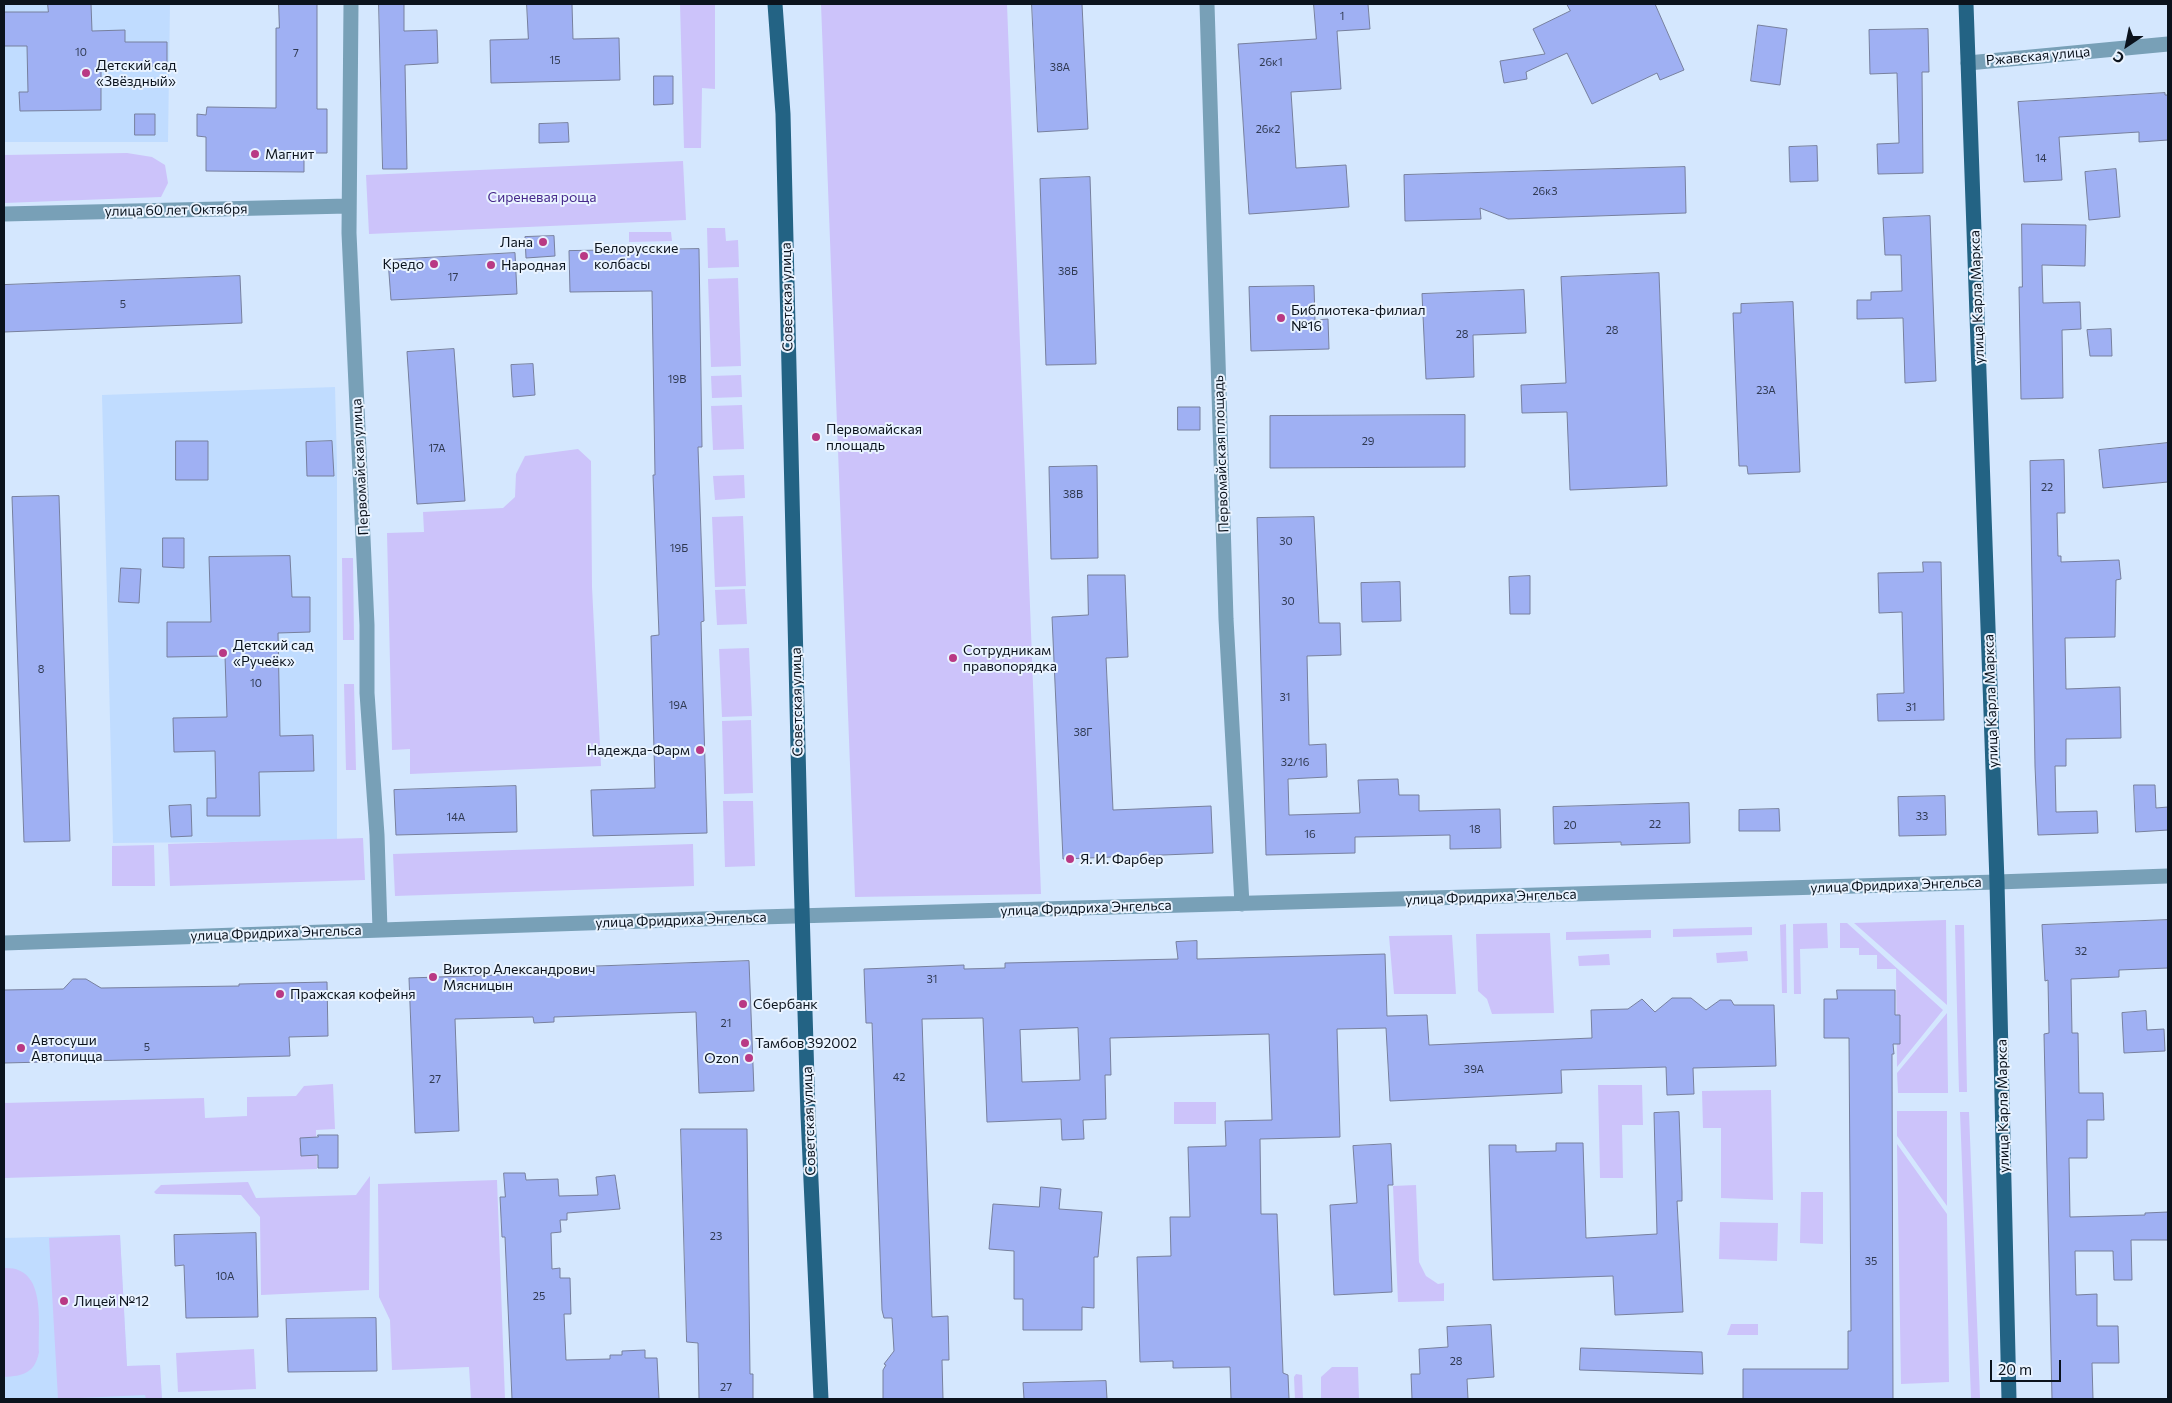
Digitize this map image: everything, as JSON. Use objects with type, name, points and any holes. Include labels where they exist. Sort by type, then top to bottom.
[{"type":"main road","name":"Советская улица","points":[[776,4],[783,114],[808,1115],[821,1399]]},
{"type":"main road","name":"улица Карла Маркса","points":[[1966,4],[1997,882],[2009,1399]]},
{"type":"street","name":"Первомайская улица","points":[[351,4],[348,206],[367,625],[367,693],[380,930]]},
{"type":"street","name":"Первомайская площадь","points":[[1207,4],[1226,619],[1242,904]]},
{"type":"street","name":"Ржавская улица","points":[[1968,63],[2168,44]]},
{"type":"street","name":"улица 60 лет Октября","points":[[4,214],[348,206]]},
{"type":"street","name":"улица Фридриха Энгельса","points":[[4,943],[2168,876]]},
{"type":"shaded area","name":"Детский сад «Звёздный»","points":[[4,4],[170,4],[168,142],[4,142]]},
{"type":"shaded area","name":"Детский сад «Ручеёк»","points":[[335,387],[337,464],[337,841],[113,843],[102,395]]},
{"type":"shaded area","name":"Лицей №12","points":[[120,1235],[127,1366],[160,1365],[162,1399],[4,1399],[4,1238]]},
{"type":"green space","points":[[680,4],[715,4],[715,89],[702,88],[701,148],[684,148]]},
{"type":"green space","points":[[821,4],[1007,4],[1041,894],[855,897]]},
{"type":"green space","points":[[127,153],[152,157],[165,165],[168,183],[161,197],[4,203],[4,155]]},
{"type":"green space","name":"Сиреневая роща","points":[[683,161],[686,220],[369,234],[366,175]]},
{"type":"green space","points":[[707,228],[725,228],[726,241],[738,240],[739,267],[708,268]]},
{"type":"green space","points":[[629,232],[671,232],[672,241],[629,242]]},
{"type":"green space","points":[[738,278],[741,366],[711,367],[708,279]]},
{"type":"green space","points":[[741,375],[742,397],[712,398],[711,376]]},
{"type":"green space","points":[[742,405],[744,449],[713,450],[711,406]]},
{"type":"green space","points":[[578,449],[591,461],[592,587],[601,766],[410,774],[410,749],[392,750],[387,533],[424,532],[423,512],[503,508],[515,497],[516,474],[525,456]]},
{"type":"green space","points":[[744,475],[745,498],[715,500],[713,476]]},
{"type":"green space","points":[[743,516],[746,586],[715,587],[712,517]]},
{"type":"green space","points":[[342,558],[353,558],[354,640],[343,640]]},
{"type":"green space","points":[[745,589],[747,624],[717,625],[715,590]]},
{"type":"green space","points":[[749,648],[752,716],[722,717],[719,649]]},
{"type":"green space","points":[[344,684],[354,684],[356,770],[346,770]]},
{"type":"green space","points":[[751,720],[753,793],[724,794],[722,721]]},
{"type":"green space","points":[[723,801],[753,801],[755,866],[725,867]]},
{"type":"green space","points":[[363,838],[365,880],[170,886],[168,844]]},
{"type":"green space","points":[[693,844],[694,886],[395,896],[393,854]]},
{"type":"green space","points":[[154,845],[155,886],[112,886],[112,846]]},
{"type":"green space","points":[[1946,920],[1947,1005],[1854,923]]},
{"type":"green space","points":[[1827,923],[1828,948],[1800,949],[1801,994],[1794,994],[1793,924]]},
{"type":"green space","points":[[1840,923],[1847,923],[1943,1010],[1897,1067],[1896,969],[1877,969],[1877,955],[1859,955],[1859,948],[1840,948]]},
{"type":"green space","points":[[1786,924],[1787,993],[1782,993],[1780,925]]},
{"type":"green space","points":[[1955,925],[1964,925],[1967,1092],[1959,1092]]},
{"type":"green space","points":[[1752,927],[1752,935],[1673,937],[1673,929]]},
{"type":"green space","points":[[1651,930],[1651,938],[1566,940],[1566,932]]},
{"type":"green space","points":[[1550,933],[1554,1013],[1492,1014],[1487,999],[1478,991],[1476,934]]},
{"type":"green space","points":[[1452,935],[1456,994],[1394,994],[1389,936]]},
{"type":"green space","points":[[1747,951],[1748,961],[1717,963],[1716,953]]},
{"type":"green space","points":[[1609,954],[1610,965],[1579,966],[1578,956]]},
{"type":"green space","points":[[1947,1013],[1948,1093],[1898,1093],[1897,1073]]},
{"type":"green space","points":[[333,1084],[335,1129],[316,1130],[317,1169],[4,1178],[4,1103],[204,1098],[205,1118],[247,1116],[247,1097],[296,1096],[304,1086]]},
{"type":"green space","points":[[1598,1085],[1642,1085],[1643,1125],[1622,1125],[1623,1178],[1600,1178]]},
{"type":"green space","points":[[1771,1090],[1773,1200],[1721,1198],[1721,1128],[1703,1128],[1702,1091]]},
{"type":"green space","points":[[1174,1102],[1216,1102],[1216,1124],[1174,1124]]},
{"type":"green space","points":[[1897,1111],[1947,1111],[1947,1206],[1897,1136]]},
{"type":"green space","points":[[1960,1112],[1969,1112],[1980,1398],[1971,1398]]},
{"type":"green space","points":[[1897,1144],[1947,1214],[1949,1382],[1901,1384]]},
{"type":"green space","points":[[370,1176],[369,1290],[261,1295],[260,1217],[241,1195],[156,1194],[154,1192],[161,1185],[248,1182],[256,1198],[356,1195]]},
{"type":"green space","points":[[497,1180],[505,1399],[471,1399],[469,1367],[392,1370],[390,1320],[379,1297],[378,1184]]},
{"type":"green space","points":[[1416,1185],[1419,1262],[1426,1276],[1438,1284],[1444,1283],[1444,1301],[1398,1302],[1393,1186]]},
{"type":"green space","points":[[1801,1192],[1823,1192],[1823,1244],[1800,1243]]},
{"type":"green space","points":[[1720,1222],[1778,1223],[1777,1261],[1719,1259]]},
{"type":"green space","name":"Лицей №12","points":[[120,1235],[127,1366],[160,1365],[162,1399],[146,1399],[145,1395],[58,1399],[49,1238]]},
{"type":"green space","points":[[4,1268],[18,1270],[27,1276],[34,1286],[39,1312],[39,1352],[35,1365],[27,1372],[17,1376],[4,1377]]},
{"type":"green space","points":[[1731,1324],[1758,1324],[1758,1335],[1727,1335]]},
{"type":"green space","points":[[254,1349],[256,1389],[178,1392],[176,1353]]},
{"type":"green space","points":[[1332,1367],[1358,1367],[1359,1399],[1321,1399],[1321,1377]]},
{"type":"green space","points":[[1296,1374],[1302,1375],[1303,1399],[1295,1399],[1294,1377]]},
{"type":"building","points":[[48,4],[91,4],[92,31],[125,30],[125,42],[167,42],[167,66],[101,67],[101,110],[20,111],[19,92],[28,92],[27,46],[4,46],[4,12],[48,12]]},
{"type":"building","points":[[279,4],[317,4],[317,109],[327,109],[327,153],[304,153],[304,172],[206,171],[206,137],[197,136],[197,114],[206,115],[207,107],[276,108],[276,28],[279,28]]},
{"type":"building","points":[[379,4],[404,4],[404,31],[437,30],[438,63],[405,65],[407,169],[383,169]]},
{"type":"building","points":[[527,4],[572,4],[573,39],[619,38],[620,80],[491,83],[490,40],[528,39]]},
{"type":"building","points":[[1032,4],[1082,4],[1088,129],[1038,132]]},
{"type":"building","points":[[1314,4],[1368,4],[1370,29],[1337,31],[1341,89],[1291,92],[1296,168],[1346,165],[1349,207],[1249,214],[1238,44],[1316,39]]},
{"type":"building","points":[[1567,4],[1655,4],[1684,70],[1660,80],[1657,73],[1592,104],[1567,53],[1526,72],[1527,79],[1504,83],[1500,61],[1545,54],[1533,29],[1570,11]]},
{"type":"building","points":[[1758,25],[1787,29],[1780,85],[1751,81]]},
{"type":"building","points":[[1928,29],[1929,72],[1922,72],[1923,173],[1878,174],[1877,144],[1899,143],[1897,73],[1870,74],[1869,30]]},
{"type":"building","points":[[654,76],[673,76],[673,104],[654,105]]},
{"type":"building","points":[[2165,93],[2165,95],[2168,95],[2168,140],[2139,142],[2139,132],[2059,137],[2062,180],[2024,182],[2018,102]]},
{"type":"building","points":[[135,114],[155,114],[155,135],[135,135]]},
{"type":"building","points":[[568,123],[569,142],[539,143],[539,124]]},
{"type":"building","points":[[1817,146],[1818,181],[1790,182],[1789,147]]},
{"type":"building","points":[[1685,167],[1686,213],[1508,219],[1480,208],[1481,219],[1405,221],[1404,175]]},
{"type":"building","points":[[2116,169],[2120,217],[2089,220],[2085,172]]},
{"type":"building","points":[[1090,177],[1096,364],[1046,365],[1040,179]]},
{"type":"building","points":[[1930,216],[1936,381],[1905,383],[1903,318],[1857,319],[1857,300],[1871,300],[1871,292],[1902,291],[1901,255],[1885,255],[1883,218]]},
{"type":"building","points":[[2022,224],[2086,225],[2085,266],[2042,265],[2043,303],[2080,302],[2081,329],[2062,330],[2063,398],[2021,399],[2019,287],[2022,287]]},
{"type":"building","points":[[554,236],[555,256],[526,258],[525,237]]},
{"type":"building","points":[[699,249],[702,447],[698,447],[704,621],[701,622],[707,833],[593,836],[591,790],[655,788],[651,636],[659,635],[653,475],[655,475],[652,291],[570,292],[569,251]]},
{"type":"building","points":[[515,253],[517,294],[391,300],[388,260]]},
{"type":"building","points":[[1659,273],[1667,486],[1570,490],[1567,412],[1522,413],[1521,385],[1566,383],[1561,277]]},
{"type":"building","points":[[240,276],[242,323],[4,332],[4,285]]},
{"type":"building","points":[[1314,286],[1315,320],[1328,319],[1329,349],[1251,351],[1249,287]]},
{"type":"building","points":[[1524,290],[1526,333],[1473,335],[1474,377],[1426,379],[1422,294]]},
{"type":"building","points":[[1793,302],[1800,472],[1748,474],[1747,466],[1739,466],[1733,313],[1741,313],[1741,304]]},
{"type":"building","points":[[2111,329],[2112,356],[2090,356],[2087,330]]},
{"type":"building","points":[[454,349],[465,501],[417,504],[407,352]]},
{"type":"building","points":[[533,364],[535,395],[513,397],[511,365]]},
{"type":"building","points":[[1178,407],[1200,407],[1200,430],[1178,430]]},
{"type":"building","points":[[1465,415],[1465,467],[1270,468],[1270,416]]},
{"type":"building","points":[[176,441],[208,441],[208,480],[176,480]]},
{"type":"building","points":[[332,441],[334,476],[307,476],[306,442]]},
{"type":"building","points":[[2168,443],[2168,482],[2103,488],[2099,450]]},
{"type":"building","points":[[2064,460],[2065,513],[2057,513],[2058,556],[2061,556],[2061,562],[2119,560],[2121,579],[2116,580],[2115,637],[2065,638],[2066,689],[2120,687],[2121,738],[2066,739],[2066,766],[2055,766],[2056,812],[2097,811],[2098,833],[2038,835],[2035,766],[2030,461]]},
{"type":"building","points":[[1097,466],[1098,558],[1051,559],[1049,467]]},
{"type":"building","points":[[59,496],[70,841],[24,842],[12,497]]},
{"type":"building","points":[[1314,517],[1319,623],[1340,623],[1341,655],[1307,656],[1309,745],[1326,744],[1327,777],[1288,779],[1289,815],[1360,813],[1358,780],[1398,779],[1399,795],[1419,795],[1419,811],[1500,809],[1501,848],[1450,849],[1450,835],[1355,837],[1355,853],[1266,855],[1257,518]]},
{"type":"building","points":[[163,538],[184,538],[184,568],[163,567]]},
{"type":"building","points":[[290,556],[292,597],[310,597],[310,632],[278,633],[280,736],[313,735],[314,771],[259,772],[260,816],[207,816],[207,798],[216,798],[215,751],[174,752],[173,718],[227,717],[225,656],[167,657],[167,622],[211,622],[209,557]]},
{"type":"building","points":[[1923,562],[1941,562],[1944,720],[1878,721],[1877,694],[1904,693],[1902,612],[1879,613],[1878,573],[1923,572]]},
{"type":"building","points":[[121,568],[141,569],[139,603],[119,602]]},
{"type":"building","points":[[1088,575],[1125,575],[1128,657],[1106,658],[1113,810],[1211,806],[1213,853],[1063,859],[1052,617],[1088,615]]},
{"type":"building","points":[[1530,576],[1530,614],[1510,614],[1509,577]]},
{"type":"building","points":[[1400,582],[1401,621],[1362,622],[1361,583]]},
{"type":"building","points":[[2134,785],[2155,785],[2156,808],[2168,807],[2168,830],[2136,832]]},
{"type":"building","points":[[516,786],[517,832],[396,835],[394,790]]},
{"type":"building","points":[[1945,796],[1946,835],[1899,836],[1898,797]]},
{"type":"building","points":[[1689,803],[1690,843],[1621,845],[1621,842],[1554,844],[1553,807]]},
{"type":"building","points":[[191,805],[192,836],[171,837],[169,806]]},
{"type":"building","points":[[1779,809],[1780,831],[1739,831],[1739,810]]},
{"type":"building","points":[[2168,920],[2168,968],[2119,970],[2119,977],[2071,979],[2072,1033],[2078,1033],[2079,1093],[2103,1093],[2104,1120],[2087,1120],[2087,1158],[2069,1158],[2070,1217],[2145,1215],[2145,1213],[2168,1212],[2168,1240],[2131,1240],[2132,1280],[2114,1280],[2113,1251],[2075,1251],[2076,1295],[2097,1294],[2097,1326],[2118,1326],[2119,1363],[2092,1363],[2093,1399],[2052,1399],[2044,1034],[2049,1033],[2048,980],[2045,981],[2042,925]]},
{"type":"building","points":[[1197,941],[1197,959],[1385,954],[1387,1016],[1427,1015],[1429,1045],[1592,1038],[1591,1010],[1628,1009],[1642,999],[1655,1012],[1672,998],[1691,998],[1706,1010],[1720,1000],[1731,1000],[1734,1005],[1774,1005],[1776,1066],[1693,1068],[1694,1094],[1667,1095],[1666,1067],[1561,1070],[1562,1093],[1390,1101],[1386,1028],[1337,1029],[1340,1137],[1260,1139],[1261,1214],[1277,1214],[1283,1373],[1288,1375],[1289,1399],[1231,1399],[1230,1367],[1173,1368],[1173,1361],[1140,1362],[1137,1257],[1171,1256],[1170,1217],[1190,1217],[1188,1147],[1226,1146],[1225,1121],[1272,1120],[1269,1034],[1110,1038],[1111,1075],[1105,1075],[1106,1119],[1083,1120],[1084,1139],[1062,1140],[1061,1119],[987,1122],[983,1018],[922,1019],[932,1317],[948,1316],[949,1360],[942,1360],[943,1399],[883,1399],[883,1370],[886,1365],[884,1364],[894,1351],[892,1318],[884,1318],[882,1310],[872,1023],[866,1023],[864,969],[964,965],[964,969],[1005,968],[1005,963],[1178,959],[1176,942]],"holes":[[[1078,1028],[1080,1080],[1022,1082],[1020,1030]]]},
{"type":"building","points":[[749,961],[754,1091],[699,1093],[696,1012],[554,1017],[554,1022],[534,1023],[533,1017],[455,1019],[459,1131],[415,1133],[409,978],[553,973],[552,968]]},
{"type":"building","points":[[73,979],[86,979],[101,988],[239,986],[239,984],[327,982],[328,1036],[289,1037],[290,1056],[4,1063],[4,990],[63,989]]},
{"type":"building","points":[[1837,990],[1895,990],[1895,1015],[1900,1015],[1900,1044],[1893,1044],[1894,1054],[1892,1054],[1893,1399],[1743,1399],[1743,1369],[1848,1369],[1848,1331],[1851,1331],[1849,1038],[1824,1038],[1824,999],[1837,999]]},
{"type":"building","points":[[2146,1011],[2147,1030],[2164,1029],[2165,1051],[2124,1053],[2122,1013]]},
{"type":"building","points":[[1679,1112],[1682,1201],[1677,1201],[1683,1312],[1615,1315],[1613,1276],[1493,1280],[1489,1145],[1516,1145],[1516,1152],[1556,1151],[1556,1143],[1583,1143],[1586,1238],[1657,1234],[1654,1113]]},
{"type":"building","points":[[681,1129],[747,1129],[750,1374],[753,1374],[753,1399],[699,1399],[698,1343],[687,1342]]},
{"type":"building","points":[[318,1135],[338,1135],[338,1168],[318,1168],[318,1155],[301,1156],[300,1138],[318,1137]]},
{"type":"building","points":[[1391,1144],[1393,1185],[1388,1185],[1392,1292],[1334,1295],[1330,1205],[1357,1203],[1353,1146]]},
{"type":"building","points":[[504,1173],[525,1173],[526,1180],[558,1179],[559,1196],[598,1195],[596,1177],[615,1175],[620,1209],[567,1213],[567,1220],[560,1220],[561,1232],[551,1233],[552,1269],[560,1268],[560,1278],[570,1278],[571,1314],[564,1314],[566,1360],[610,1359],[610,1355],[622,1355],[622,1351],[645,1350],[645,1358],[657,1358],[659,1399],[512,1399],[505,1237],[502,1237],[500,1197],[505,1197]]},
{"type":"building","points":[[1041,1187],[1061,1189],[1059,1209],[1102,1212],[1098,1257],[1094,1257],[1094,1308],[1082,1307],[1082,1330],[1023,1330],[1023,1299],[1014,1299],[1014,1251],[989,1249],[993,1204],[1039,1207]]},
{"type":"building","points":[[256,1233],[258,1317],[186,1318],[184,1265],[175,1266],[174,1235]]},
{"type":"building","points":[[376,1318],[377,1371],[288,1372],[286,1319]]},
{"type":"building","points":[[1491,1325],[1494,1377],[1467,1379],[1468,1399],[1412,1399],[1411,1374],[1420,1374],[1419,1349],[1448,1347],[1447,1327]]},
{"type":"building","points":[[1581,1348],[1702,1352],[1703,1374],[1580,1370]]},
{"type":"building","points":[[1106,1381],[1107,1399],[1024,1399],[1023,1383]]},
{"type":"place","name":"Детский сад «Звёздный»","points":[[86,73]]},
{"type":"place","name":"Магнит","points":[[255,154]]},
{"type":"place","name":"Лана","points":[[543,242]]},
{"type":"place","name":"Белорусские колбасы","points":[[584,256]]},
{"type":"place","name":"Кредо","points":[[434,264]]},
{"type":"place","name":"Народная","points":[[491,265]]},
{"type":"place","name":"Библиотека-филиал №16","points":[[1281,318]]},
{"type":"place","name":"Первомайская площадь","points":[[816,437]]},
{"type":"place","name":"Детский сад «Ручеёк»","points":[[223,653]]},
{"type":"place","name":"Сотрудникам правопорядка","points":[[953,658]]},
{"type":"place","name":"Надежда-Фарм","points":[[700,750]]},
{"type":"place","name":"Я. И. Фарбер","points":[[1070,859]]},
{"type":"place","name":"Виктор Александрович Мясницын","points":[[433,977]]},
{"type":"place","name":"Пражская кофейня","points":[[280,994]]},
{"type":"place","name":"Сбербанк","points":[[743,1004]]},
{"type":"place","name":"Тамбов 392002","points":[[745,1043]]},
{"type":"place","name":"Автосуши Автопицца","points":[[21,1048]]},
{"type":"place","name":"Ozon","points":[[749,1058]]},
{"type":"place","name":"Лицей №12","points":[[64,1301]]}]
